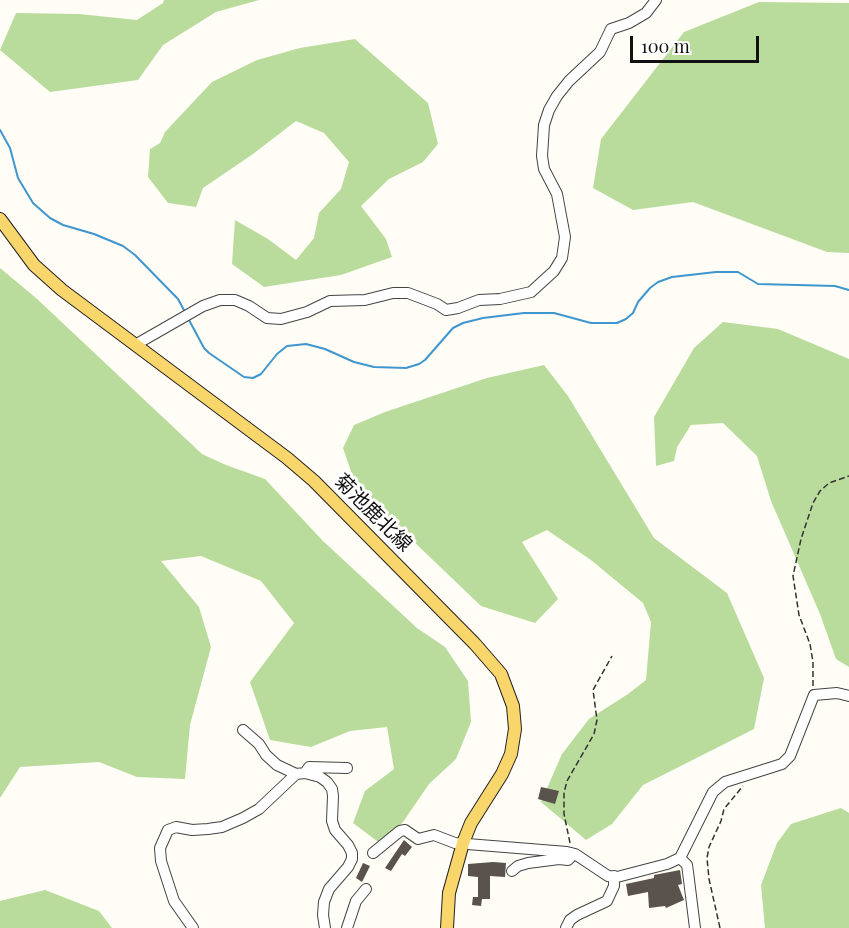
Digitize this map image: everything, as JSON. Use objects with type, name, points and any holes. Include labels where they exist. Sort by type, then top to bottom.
[{"type":"main road","name":"菊池鹿北線","points":[[0,219],[34,265],[62,290],[287,458],[314,481],[475,644],[501,674],[513,706],[515,729],[511,754],[502,774],[471,823],[463,843],[449,893],[447,928]]},
{"type":"street","points":[[135,345],[203,306],[220,300],[235,300],[267,318],[280,319],[307,312],[330,301],[365,300],[393,293],[408,293],[437,304],[446,310],[479,300],[500,299],[531,292],[554,272],[562,258],[565,237],[556,194],[543,162],[544,125],[549,110],[556,96],[569,81],[600,52],[611,29],[629,23],[646,13],[656,0]]},
{"type":"street","points":[[373,853],[400,831],[405,830],[417,839],[434,835],[455,843],[571,853],[608,876],[667,864],[680,858],[713,792],[726,782],[782,764],[790,756],[814,695],[837,693],[849,696]]},
{"type":"street","points":[[243,730],[277,765],[320,777],[332,789],[332,821],[335,830],[348,845],[352,859],[329,889],[324,902],[322,915],[326,928]]},
{"type":"street","points":[[193,928],[174,901],[161,861],[160,848],[168,830],[176,827],[192,830],[215,828],[243,818],[259,809],[309,767],[347,768]]},
{"type":"street","points":[[512,871],[528,863],[568,860],[571,853]]},
{"type":"street","points":[[680,858],[687,865],[695,928]]},
{"type":"street","points":[[566,928],[570,920],[577,915],[607,901],[614,886],[614,876]]},
{"type":"street","points":[[347,928],[356,901],[366,889]]},
{"type":"path","points":[[814,695],[810,644],[799,615],[793,576],[801,539],[813,503],[820,491],[830,483],[849,476]]},
{"type":"path","points":[[571,853],[564,814],[564,793],[567,782],[594,734],[597,720],[593,690],[612,656]]},
{"type":"path","points":[[720,928],[709,879],[707,858],[724,809],[742,788],[745,782],[743,777]]},
{"type":"green space","points":[[164,0],[259,0],[216,12],[163,45],[138,80],[50,92],[0,50],[16,13],[79,14],[137,20],[163,3]]},
{"type":"green space","points":[[759,2],[849,3],[849,253],[827,252],[693,202],[633,210],[593,188],[601,139],[684,32]]},
{"type":"green space","points":[[355,39],[428,103],[438,144],[423,162],[389,179],[361,206],[386,239],[392,257],[341,275],[264,287],[232,264],[235,220],[268,239],[296,260],[314,238],[319,213],[341,189],[349,162],[324,133],[296,121],[203,188],[196,207],[168,203],[148,177],[150,149],[160,143],[165,132],[212,82],[257,60],[300,48]]},
{"type":"green space","points":[[0,268],[36,298],[202,454],[265,479],[323,541],[417,628],[445,647],[468,681],[471,722],[456,759],[429,784],[403,822],[381,844],[353,823],[365,791],[394,769],[387,727],[350,731],[311,747],[270,740],[250,682],[294,623],[261,581],[201,556],[161,561],[199,607],[211,647],[190,725],[185,779],[137,777],[99,762],[20,767],[0,798]]},
{"type":"green space","points":[[723,322],[778,329],[849,359],[849,667],[836,659],[820,614],[771,501],[757,456],[723,423],[691,425],[677,447],[674,461],[656,466],[654,417],[694,348]]},
{"type":"green space","points":[[544,365],[568,396],[654,538],[727,593],[764,678],[754,729],[643,785],[612,824],[586,840],[541,802],[562,754],[589,719],[646,680],[651,622],[643,603],[591,560],[547,530],[522,542],[558,599],[535,623],[481,606],[365,495],[353,477],[343,448],[354,425],[385,412],[487,378]]},
{"type":"green space","points":[[841,808],[849,813],[849,928],[765,928],[761,885],[777,843],[791,824]]},
{"type":"green space","points":[[45,890],[99,911],[112,928],[0,928],[0,901]]},
{"type":"building","points":[[541,787],[559,791],[555,804],[538,799]]},
{"type":"building","points":[[404,840],[412,847],[405,856],[402,854],[391,871],[385,868]]},
{"type":"building","points":[[363,863],[370,866],[362,882],[356,878]]},
{"type":"building","points":[[506,863],[505,877],[490,876],[490,899],[482,899],[481,906],[472,905],[473,897],[478,897],[478,877],[468,876],[468,864]]},
{"type":"building","points":[[680,870],[682,884],[678,885],[684,900],[666,908],[665,906],[649,908],[648,892],[628,896],[626,884]]},
{"type":"waterway","points":[[0,130],[10,148],[18,178],[33,203],[50,218],[63,225],[123,246],[135,255],[178,299],[185,312]]},
{"type":"waterway","points":[[189,320],[209,353],[244,377],[253,378],[261,374],[277,354],[287,346],[306,344],[374,367],[406,368],[425,360],[453,328],[483,318],[524,313],[554,313],[591,323],[617,323],[633,313],[638,302],[650,288],[672,277],[738,272],[758,284],[835,286],[849,290]]}]
